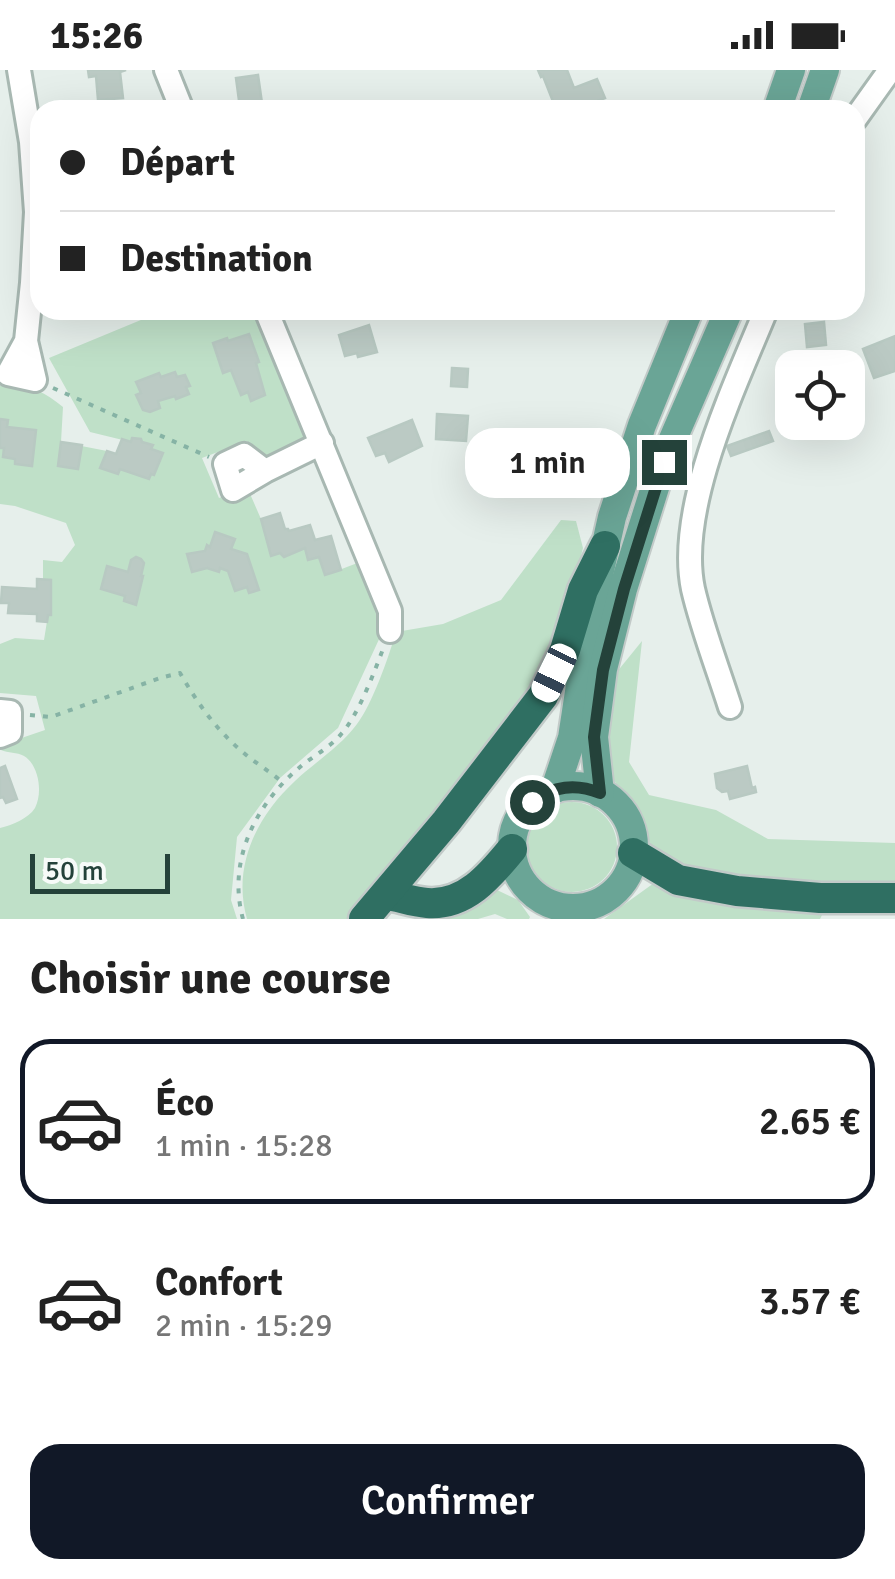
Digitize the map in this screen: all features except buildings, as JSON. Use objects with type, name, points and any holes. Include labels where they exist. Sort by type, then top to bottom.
[{"type":"highway","points":[[364,919],[387,895],[542,696],[565,650],[583,590],[605,546]]},
{"type":"highway","points":[[387,895],[425,903],[464,895],[482,883],[512,849]]},
{"type":"highway","points":[[634,853],[678,880],[738,891],[820,898],[895,898]]},
{"type":"main road","points":[[780,100],[791,70]]},
{"type":"main road","points":[[814,100],[825,70]]},
{"type":"main road","points":[[555,789],[572,738],[592,606],[612,517],[642,425],[684,320]]},
{"type":"main road","points":[[600,793],[594,737],[603,670],[624,589],[664,462],[725,320]]},
{"type":"main road","points":[[578,786],[600,793],[626,818],[634,841],[629,870],[608,897],[578,913],[552,904],[540,908],[517,872],[512,849],[523,812],[555,789],[578,786]]},
{"type":"street","points":[[19,70],[30,136]]},
{"type":"street","points":[[166,70],[178,100]]},
{"type":"street","points":[[865,105],[890,70]]},
{"type":"street","points":[[30,302],[26,341],[8,374],[35,380]]},
{"type":"street","points":[[270,320],[390,611],[390,631]]},
{"type":"street","points":[[730,707],[693,588],[689,538],[724,412],[762,320]]},
{"type":"street","points":[[225,464],[244,456],[265,471],[322,443]]},
{"type":"street","points":[[0,736],[10,732],[5,711]]},
{"type":"path","points":[[35,380],[225,464]]},
{"type":"path","points":[[243,919],[238,870],[247,836],[282,784],[343,733],[367,689],[390,631]]},
{"type":"path","points":[[5,711],[52,717],[180,674],[209,719],[246,756],[282,784]]},
{"type":"green space","points":[[141,320],[258,320],[305,428],[302,441],[260,461],[247,441],[202,458],[219,498],[247,487],[271,556],[285,556],[305,548],[308,560],[319,557],[326,575],[360,562],[385,617],[381,635],[338,728],[280,778],[237,837],[231,900],[237,919],[0,919],[0,828],[32,812],[39,787],[29,760],[1,750],[1,745],[45,730],[36,696],[0,693],[0,644],[15,638],[44,640],[52,591],[43,580],[43,560],[62,562],[75,545],[66,523],[0,504],[0,386],[34,389],[63,407],[61,442],[107,451],[101,468],[117,474],[120,469],[149,479],[155,474],[162,453],[132,438],[131,442],[90,432],[49,358]]},
{"type":"green space","points":[[561,520],[576,521],[583,548],[571,595],[543,669],[515,713],[381,884],[348,919],[247,919],[243,900],[245,862],[259,827],[281,795],[343,740],[363,716],[396,632],[443,624],[501,600]]},
{"type":"green space","points":[[642,641],[629,762],[649,795],[716,810],[768,839],[895,843],[895,882],[822,885],[730,876],[662,864],[607,768],[605,722],[616,673]]},
{"type":"green space","points":[[572,802],[589,805],[604,815],[614,830],[614,864],[604,879],[589,889],[572,892],[555,889],[540,879],[530,864],[527,847],[530,830],[540,815],[555,805]]},
{"type":"green space","points":[[654,883],[893,913],[822,915],[820,919],[604,919]]},
{"type":"green space","points":[[497,890],[518,900],[529,919],[507,919],[495,914],[478,919],[433,919]]},
{"type":"route","points":[[532,802],[566,786],[600,793],[594,737],[603,670],[664,462]]}]
